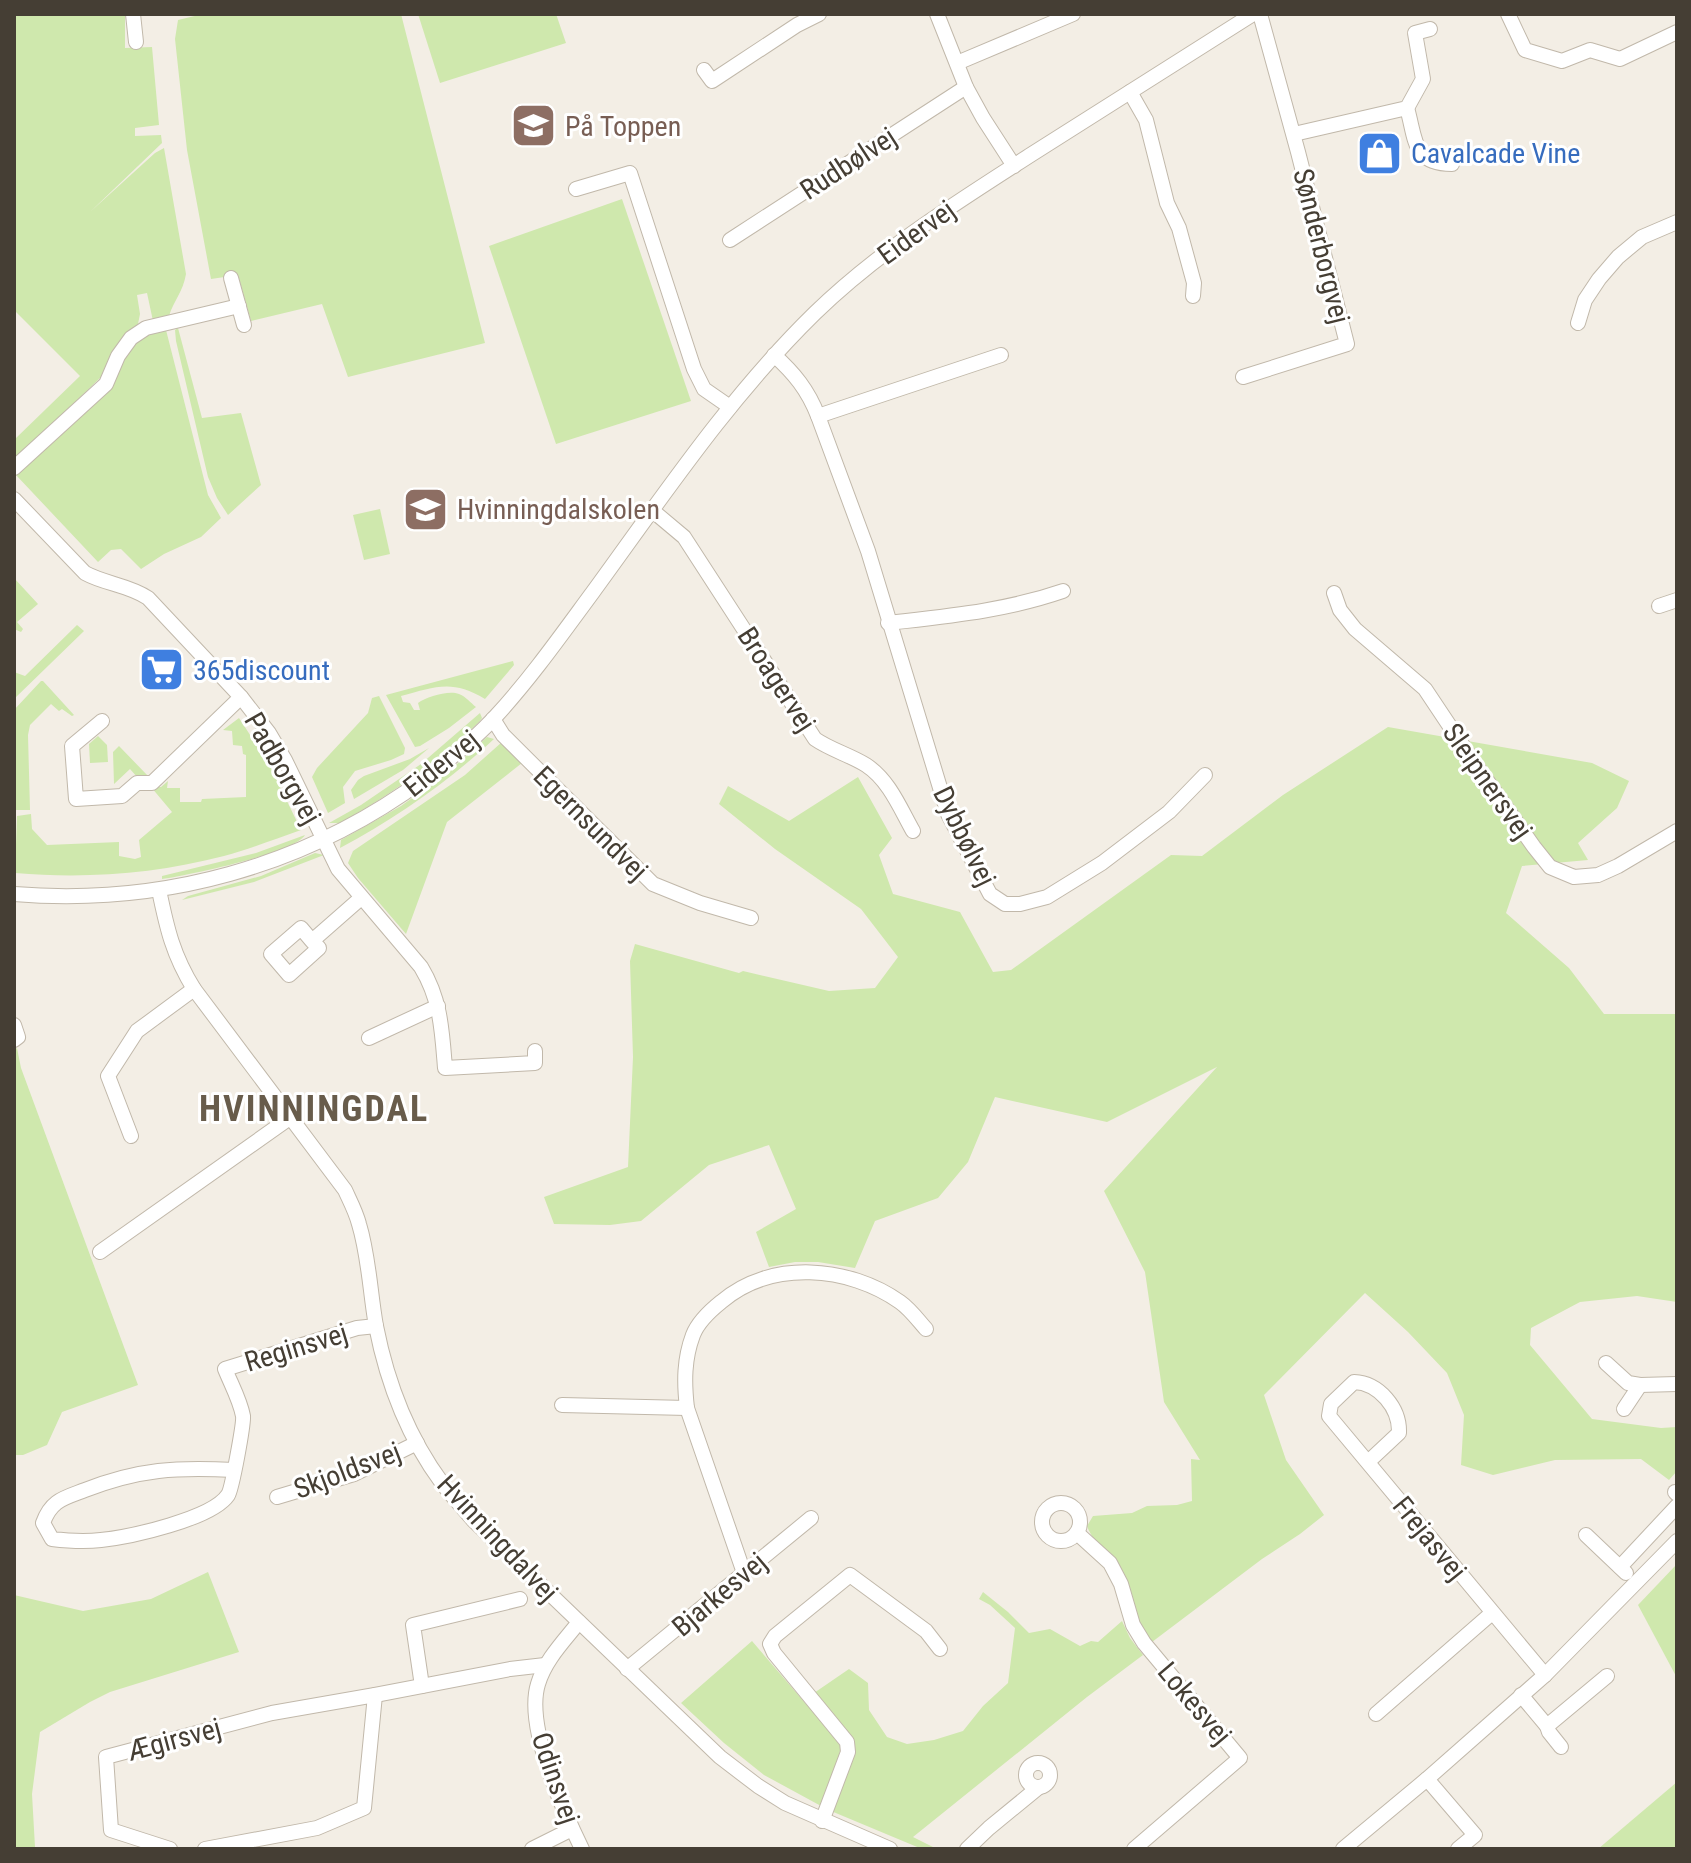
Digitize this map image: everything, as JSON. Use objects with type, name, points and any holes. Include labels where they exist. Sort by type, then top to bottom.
[{"type":"street","points":[[133,14],[136,42]]},
{"type":"street","points":[[704,70],[712,81],[819,14]]},
{"type":"street","points":[[937,14],[966,87],[1014,166]]},
{"type":"street","points":[[957,63],[1073,14]]},
{"type":"street","name":"Eidervej","points":[[14,894],[70,897],[122,895],[197,884],[272,862],[324,840],[412,788],[443,765],[493,719],[559,638],[730,407],[774,355],[832,297],[891,247],[944,210],[1253,14]]},
{"type":"street","name":"Sønderborgvej","points":[[1243,377],[1347,344],[1260,14]]},
{"type":"street","points":[[1508,14],[1525,50],[1562,61],[1590,50],[1620,59],[1677,32]]},
{"type":"street","points":[[1430,29],[1415,33],[1423,79],[1407,108],[1419,151],[1427,161],[1452,164]]},
{"type":"street","name":"Rudbølvej","points":[[730,240],[966,87]]},
{"type":"street","points":[[1130,92],[1146,120],[1167,203],[1179,228],[1194,283],[1193,296]]},
{"type":"street","name":"Sønderborgvej","points":[[1294,134],[1407,108]]},
{"type":"street","points":[[576,189],[630,173],[694,369],[704,389],[730,407]]},
{"type":"street","points":[[1578,323],[1585,300],[1618,257],[1642,237],[1677,222]]},
{"type":"street","points":[[231,278],[244,325]]},
{"type":"street","points":[[14,468],[106,384],[118,356],[131,338],[146,328],[239,306]]},
{"type":"street","name":"Dybbølvej","points":[[774,355],[810,395],[868,551],[948,814],[990,894],[1005,904],[1020,904],[1047,897],[1102,863],[1169,812],[1205,775]]},
{"type":"street","points":[[818,416],[1001,355]]},
{"type":"street","name":"Padborgvej","points":[[14,499],[85,573],[140,592],[148,598],[241,697],[269,733],[338,869],[431,983],[438,1006],[445,1068],[535,1063],[535,1051]]},
{"type":"street","name":"Broagervej","points":[[653,511],[684,537],[815,739],[829,749],[865,764],[881,777],[913,831]]},
{"type":"street","points":[[888,623],[990,611],[1063,591]]},
{"type":"street","name":"Sleipnersvej","points":[[1334,593],[1340,610],[1355,629],[1425,689],[1550,867],[1574,877],[1598,875],[1677,831]]},
{"type":"street","points":[[1659,606],[1677,600]]},
{"type":"street","name":"Padborgvej","points":[[102,721],[72,746],[76,799],[122,796],[137,783],[152,783],[241,697]]},
{"type":"street","name":"Egernsundvej","points":[[493,719],[503,735],[653,884],[700,903],[751,918]]},
{"type":"street","name":"Hvinningdalvej","points":[[159,890],[169,936],[180,965],[194,989],[345,1190],[359,1222],[386,1370],[417,1443],[441,1482],[473,1520],[720,1757],[785,1803],[890,1849]]},
{"type":"street","points":[[312,941],[361,898]]},
{"type":"street","points":[[131,1136],[108,1076],[137,1031],[194,989]]},
{"type":"street","points":[[369,1038],[438,1006]]},
{"type":"street","points":[[14,1025],[18,1037],[14,1040]]},
{"type":"street","points":[[100,1252],[291,1117]]},
{"type":"street","points":[[744,1573],[687,1408],[685,1361],[694,1331],[733,1291],[763,1278],[787,1273],[817,1273],[849,1278],[880,1290],[903,1304],[926,1329]]},
{"type":"street","name":"Reginsvej","points":[[234,1470],[165,1469],[111,1480],[63,1498],[48,1508],[43,1523],[52,1539],[72,1542],[103,1540],[182,1521],[217,1506],[230,1493],[234,1470],[243,1417],[225,1369],[357,1328],[376,1326]]},
{"type":"street","points":[[1606,1363],[1628,1383],[1677,1384]]},
{"type":"street","name":"Frejasvej","points":[[1368,1462],[1399,1433],[1400,1422],[1388,1399],[1364,1383],[1354,1382],[1331,1404],[1329,1416],[1545,1675]]},
{"type":"street","points":[[1624,1409],[1640,1385]]},
{"type":"street","points":[[562,1405],[687,1408]]},
{"type":"street","name":"Skjoldsvej","points":[[277,1497],[354,1474],[417,1443]]},
{"type":"street","points":[[1620,1567],[1676,1497]]},
{"type":"street","name":"Bjarkesvej","points":[[627,1669],[811,1518]]},
{"type":"street","name":"Lokesvej","points":[[1077,1533],[1110,1563],[1121,1584],[1133,1625],[1144,1643],[1240,1758],[1134,1849]]},
{"type":"street","points":[[1586,1535],[1636,1583]]},
{"type":"street","points":[[1343,1849],[1545,1675],[1677,1541]]},
{"type":"street","points":[[822,1821],[848,1752],[847,1742],[774,1653],[770,1644],[775,1636],[850,1575],[926,1631],[940,1649]]},
{"type":"street","points":[[422,1686],[413,1625],[520,1599]]},
{"type":"street","points":[[1376,1714],[1492,1613]]},
{"type":"street","name":"Odinsvej","points":[[579,1622],[545,1665],[537,1685],[535,1705],[537,1734],[582,1849]]},
{"type":"street","name":"Ægirsvej","points":[[170,1849],[111,1830],[106,1757],[272,1713],[545,1665]]},
{"type":"street","points":[[1547,1726],[1607,1676]]},
{"type":"street","points":[[205,1849],[317,1828],[364,1808],[375,1695]]},
{"type":"street","points":[[1521,1695],[1561,1747]]},
{"type":"street","points":[[1427,1779],[1475,1835],[1458,1849]]},
{"type":"street","points":[[967,1849],[1039,1787]]},
{"type":"street","points":[[532,1849],[572,1829]]},
{"type":"green space","points":[[14,14],[125,14],[125,48],[152,47],[159,125],[135,128],[135,136],[161,135],[162,143],[90,212],[164,148],[186,274],[169,316],[153,321],[147,293],[137,295],[138,324],[117,345],[101,377],[14,461],[14,440],[80,376],[14,310]]},
{"type":"green space","points":[[203,14],[401,14],[485,343],[348,377],[322,304],[251,321],[238,275],[211,279],[187,150],[175,39],[178,20]]},
{"type":"green space","points":[[418,14],[556,14],[566,43],[440,83]]},
{"type":"green space","points":[[622,199],[691,401],[556,444],[489,246]]},
{"type":"green space","points":[[178,328],[202,418],[241,413],[261,485],[228,515],[208,477],[176,341],[175,330]]},
{"type":"green space","points":[[166,330],[208,495],[221,518],[201,537],[164,554],[141,569],[121,549],[111,550],[98,562],[16,475],[101,395],[133,344]]},
{"type":"green space","points":[[380,509],[390,554],[364,560],[353,515]]},
{"type":"green space","points":[[14,578],[38,604],[17,622],[23,629],[21,632],[14,629]]},
{"type":"green space","points":[[77,625],[84,631],[14,699],[14,672],[25,676]]},
{"type":"green space","points":[[513,661],[514,665],[485,699],[453,687],[401,696],[403,702],[410,703],[414,710],[420,710],[418,703],[422,701],[449,693],[461,695],[476,707],[420,746],[415,747],[386,695]]},
{"type":"green space","points":[[41,681],[74,715],[62,709],[59,711],[51,704],[30,725],[30,810],[16,810],[14,710]]},
{"type":"green space","points":[[379,696],[405,748],[404,754],[355,771],[343,787],[345,803],[328,813],[312,777],[368,713],[372,698]]},
{"type":"green space","points":[[480,713],[482,718],[479,722],[412,777],[340,823],[329,823],[421,764]]},
{"type":"green space","points":[[239,718],[269,764],[301,830],[234,853],[146,871],[94,875],[15,873],[17,816],[31,814],[32,829],[47,845],[119,842],[119,856],[135,859],[141,857],[139,840],[172,812],[151,787],[161,787],[168,781],[167,788],[180,788],[180,802],[246,797],[246,755],[242,746],[233,745],[232,731],[223,730]]},
{"type":"green space","points":[[1388,727],[1592,763],[1629,781],[1617,808],[1578,843],[1588,860],[1522,866],[1506,913],[1569,968],[1604,1014],[1677,1014],[1677,1302],[1637,1296],[1580,1302],[1531,1328],[1530,1345],[1592,1419],[1661,1428],[1677,1427],[1677,1471],[1669,1480],[1641,1459],[1555,1460],[1493,1475],[1461,1465],[1464,1415],[1447,1373],[1365,1293],[1264,1395],[1286,1460],[1324,1515],[1152,1642],[1138,1618],[1121,1570],[1087,1526],[1093,1516],[1132,1513],[1147,1506],[1192,1501],[1191,1459],[1200,1460],[1164,1402],[1145,1272],[1104,1191],[1217,1067],[1107,1122],[995,1097],[968,1162],[938,1198],[875,1221],[855,1268],[818,1262],[769,1267],[756,1232],[796,1209],[769,1145],[709,1165],[641,1221],[610,1225],[554,1224],[544,1197],[628,1167],[633,1057],[630,961],[635,944],[739,973],[743,971],[829,991],[875,988],[898,957],[861,909],[775,849],[719,804],[728,786],[789,821],[858,777],[892,838],[879,855],[893,894],[960,912],[993,972],[1011,970],[1171,855],[1202,856],[1283,795]]},
{"type":"green space","points":[[98,736],[107,745],[108,762],[90,763],[89,744]]},
{"type":"green space","points":[[487,737],[494,739],[440,784],[401,812],[340,848],[341,840],[401,806],[447,773]]},
{"type":"green space","points":[[502,742],[522,763],[447,822],[406,934],[348,863],[353,851],[465,775]]},
{"type":"green space","points":[[119,746],[148,776],[138,778],[130,769],[114,784],[113,752]]},
{"type":"green space","points":[[429,748],[403,770],[354,799],[351,790],[358,780]]},
{"type":"green space","points":[[305,835],[297,842],[262,856],[162,879],[162,876],[256,853]]},
{"type":"green space","points":[[315,853],[324,855],[254,882],[182,900],[261,876]]},
{"type":"green space","points":[[17,1048],[21,1068],[138,1385],[62,1412],[47,1445],[23,1455],[14,1455],[14,1050]]},
{"type":"green space","points":[[1677,1564],[1677,1678],[1638,1605]]},
{"type":"green space","points":[[208,1572],[239,1652],[110,1692],[40,1732],[32,1794],[37,1849],[14,1849],[14,1595],[83,1611],[151,1599]]},
{"type":"green space","points":[[983,1592],[1029,1633],[1050,1629],[1080,1646],[1091,1641],[1098,1642],[1122,1621],[1143,1655],[913,1837],[937,1849],[922,1849],[831,1811],[853,1750],[814,1693],[849,1669],[868,1683],[869,1710],[887,1737],[907,1744],[963,1731],[983,1706],[1008,1683],[1015,1628],[979,1599]]},
{"type":"green space","points":[[752,1641],[806,1704],[827,1723],[841,1746],[821,1806],[764,1775],[681,1703]]},
{"type":"green space","points":[[1677,1782],[1677,1849],[1598,1849]]},
{"type":"place","name":"På Toppen","points":[[534,126]]},
{"type":"place","name":"Cavalcade Vine","points":[[1380,153]]},
{"type":"place","name":"Hvinningdalskolen","points":[[426,509]]},
{"type":"place","name":"365discount","points":[[162,670]]},
{"type":"district","name":"HVINNINGDAL","points":[[314,1108]]}]
